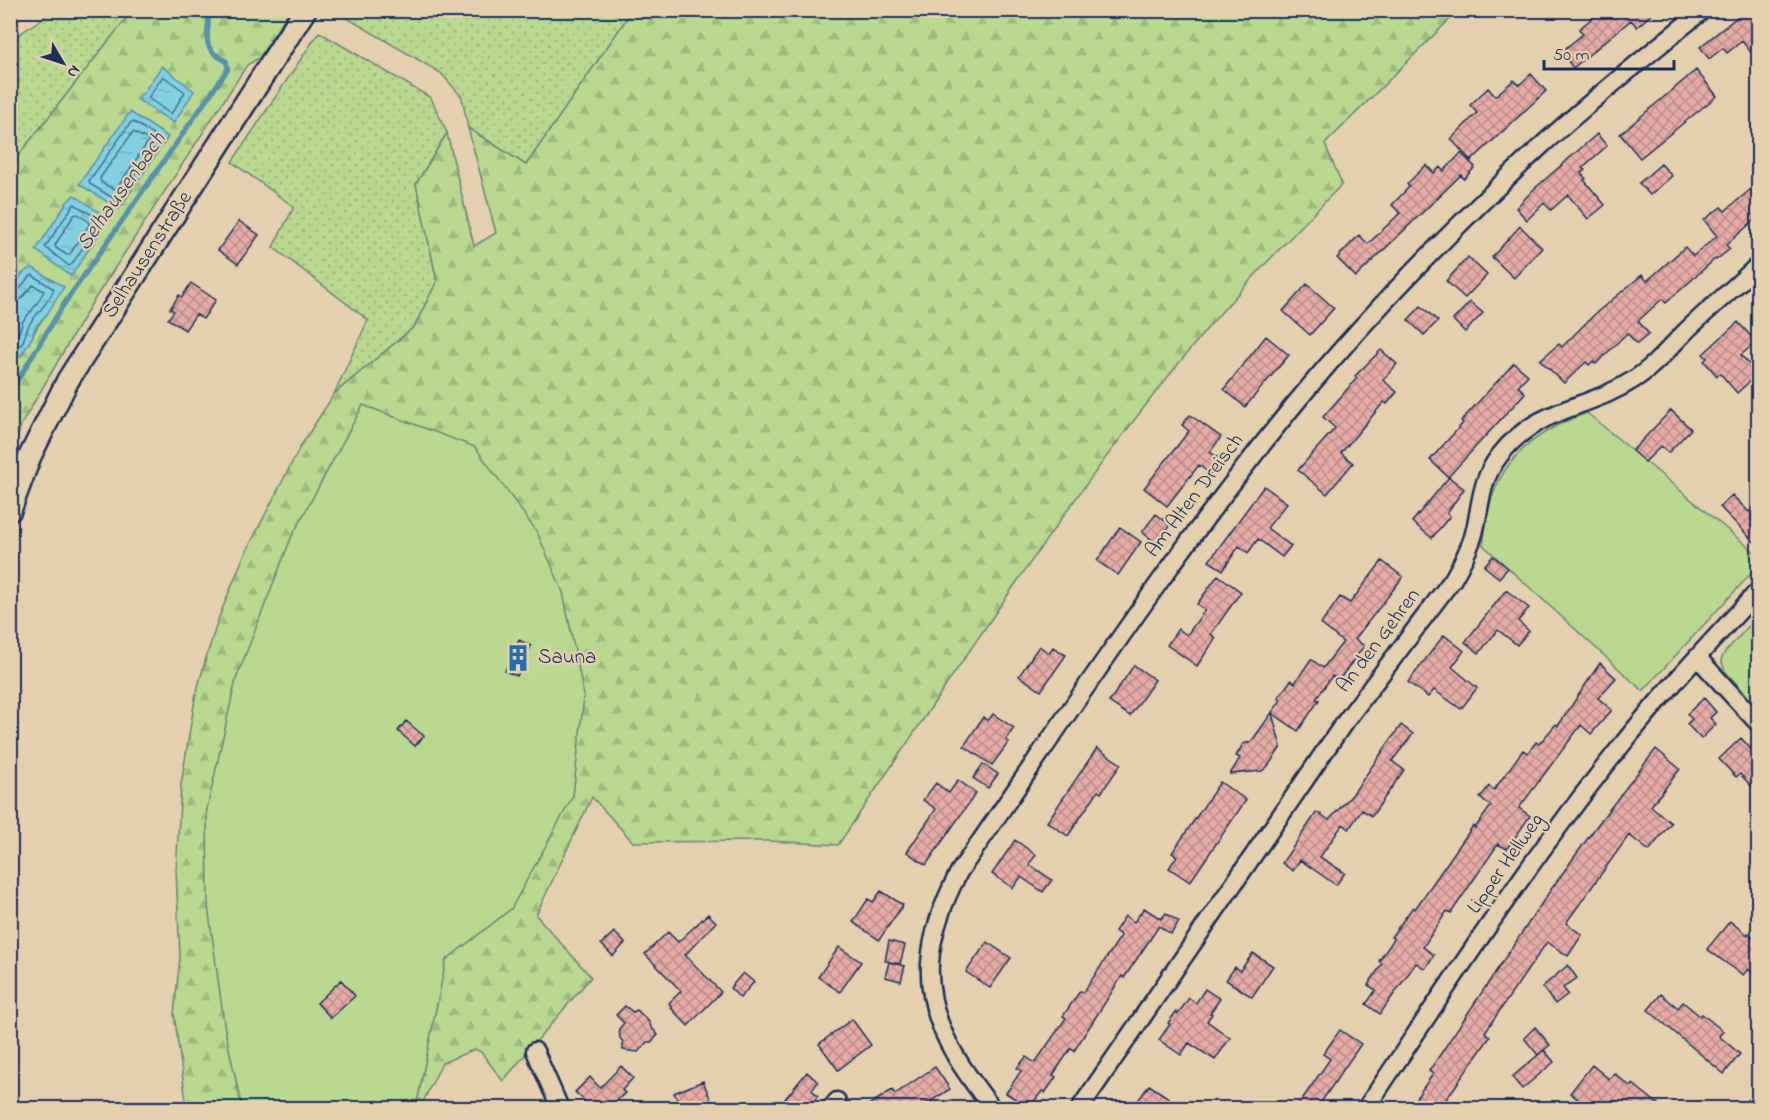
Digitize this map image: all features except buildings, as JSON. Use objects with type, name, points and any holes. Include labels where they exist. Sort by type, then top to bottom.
[{"type":"street","name":"Selhausenstraße","points":[[10,510],[30,456],[68,380],[305,10]]},
{"type":"street","name":"Am Alten Dreisch","points":[[992,1108],[949,1046],[937,1019],[931,988],[929,970],[932,939],[941,909],[959,872],[1184,545],[1295,404],[1411,274],[1541,146],[1702,10]]},
{"type":"street","name":"An den Gehren","points":[[1080,1108],[1342,726],[1453,579],[1464,560],[1473,536],[1484,482],[1498,457],[1526,429],[1541,419],[1605,395],[1635,380],[1758,266]]},
{"type":"street","name":"Lipper Hellweg","points":[[1366,1108],[1556,831],[1616,752],[1697,657],[1758,591]]},
{"type":"street","points":[[1697,657],[1758,723]]},
{"type":"street","points":[[534,1051],[560,1108]]},
{"type":"street","points":[[1753,1108],[1758,1104]]},
{"type":"green space","points":[[53,11],[123,11],[129,15],[11,165],[10,41]]},
{"type":"green space","points":[[123,11],[289,11],[259,58],[247,65],[90,306],[22,423],[11,454],[11,348],[21,356],[47,314],[22,274],[11,292],[11,165],[129,15]]},
{"type":"green space","points":[[335,11],[632,11],[526,165],[468,128],[462,97],[441,73]]},
{"type":"green space","points":[[632,11],[1458,11],[1325,144],[1342,184],[1222,311],[1108,454],[1016,583],[838,845],[769,841],[633,842],[592,797],[536,915],[591,977],[503,1081],[481,1052],[475,1049],[442,1063],[420,1108],[187,1108],[174,1014],[180,957],[176,871],[181,785],[195,698],[219,617],[243,558],[300,447],[334,394],[414,327],[437,281],[416,184],[447,133],[474,246],[496,233],[468,128],[526,165]]},
{"type":"green space","points":[[319,32],[431,98],[447,133],[416,184],[437,281],[414,327],[334,394],[368,320],[273,247],[294,207],[232,162]]},
{"type":"green space","points":[[363,405],[475,447],[537,532],[563,592],[584,696],[573,796],[511,909],[446,960],[416,1108],[242,1108],[225,1030],[208,906],[207,809],[236,679],[291,538]]},
{"type":"green space","points":[[1587,413],[1758,555],[1758,566],[1643,691],[1483,545],[1493,494],[1503,473],[1512,461],[1522,450],[1546,432]]},
{"type":"green space","points":[[1758,616],[1758,707],[1725,671],[1721,660],[1725,652]]},
{"type":"water","points":[[162,66],[194,91],[174,123],[138,100]]},
{"type":"water","points":[[130,112],[168,137],[119,209],[79,184]]},
{"type":"water","points":[[74,195],[109,219],[71,276],[36,250]]},
{"type":"water","points":[[31,267],[64,287],[47,314],[35,327],[33,336],[21,356],[11,348],[11,292],[22,274]]},
{"type":"waterway","name":"Selhausenbach","points":[[10,393],[62,307],[228,69],[226,61],[217,56],[208,45],[208,10]]},
{"type":"place","name":"Sauna","points":[[518,658]]}]
